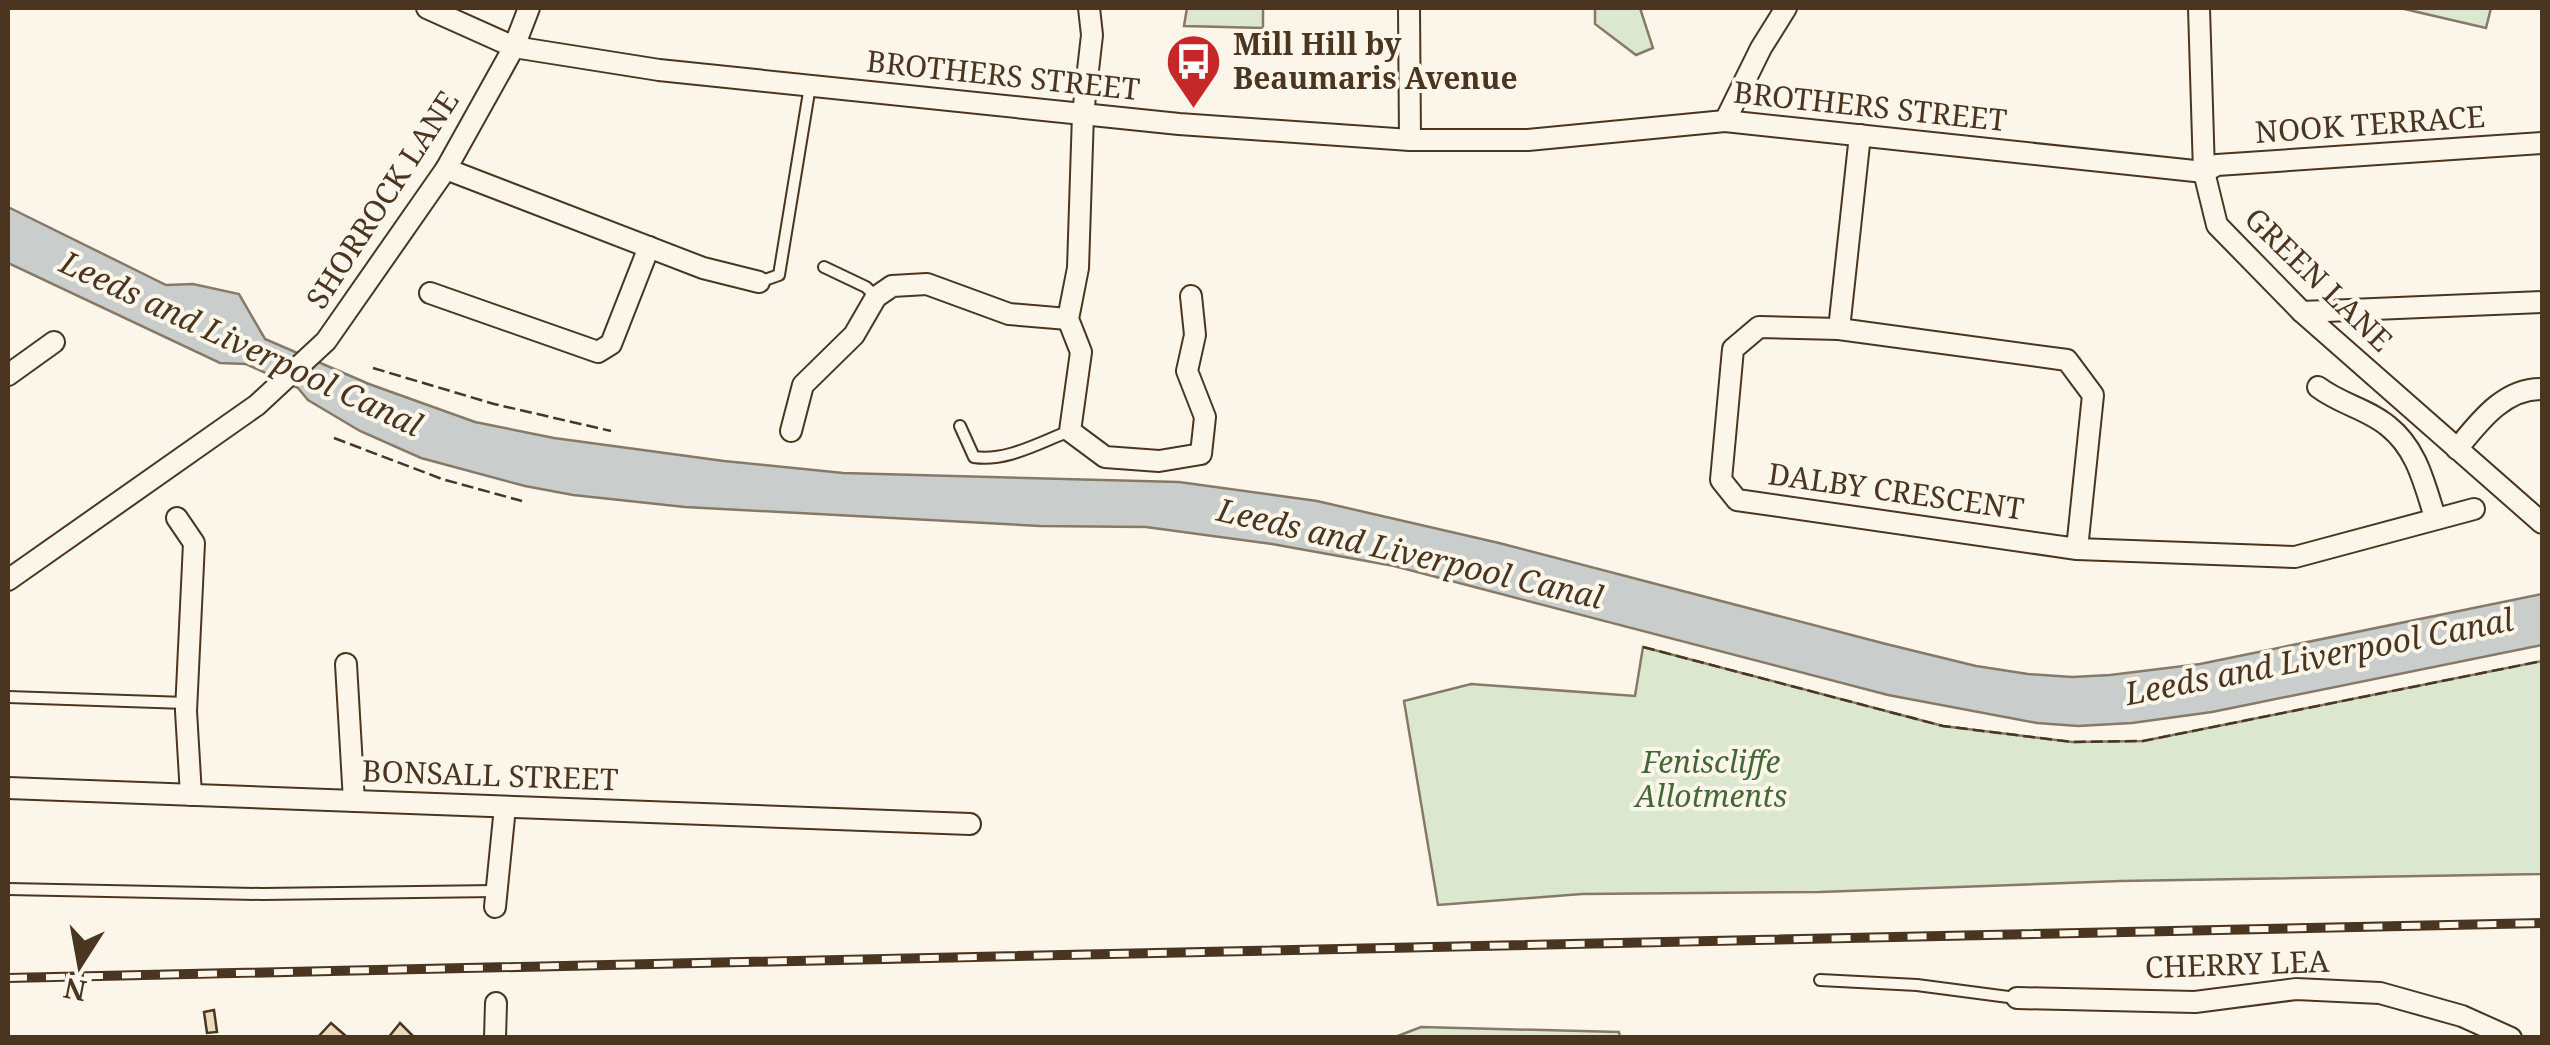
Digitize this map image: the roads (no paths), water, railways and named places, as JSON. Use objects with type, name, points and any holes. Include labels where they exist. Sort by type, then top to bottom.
[{"type":"street","name":"BROTHERS STREET","points":[[427,8],[514,48],[659,70],[1179,124],[1410,140],[1528,140],[1725,121],[2204,172]]},
{"type":"street","name":"SHORROCK LANE","points":[[8,580],[257,404],[326,341],[446,169],[514,48],[529,8]]},
{"type":"street","points":[[1089,8],[1092,35],[1083,114],[1078,268],[1068,320],[1081,352],[1070,431],[1105,457],[1159,461],[1201,454],[1205,417],[1188,372],[1195,335],[1191,296]]},
{"type":"street","points":[[1410,8],[1410,140]]},
{"type":"street","points":[[1725,121],[1786,8]]},
{"type":"street","name":"GREEN LANE","points":[[2199,8],[2204,172],[2216,225],[2302,312],[2542,523]]},
{"type":"street","points":[[1838,329],[1860,135]]},
{"type":"street","name":"NOOK TERRACE","points":[[2204,172],[2217,165],[2542,142]]},
{"type":"street","points":[[446,169],[703,268],[759,282]]},
{"type":"street","points":[[430,292],[598,352],[610,344],[649,246]]},
{"type":"street","points":[[791,432],[803,385],[854,335],[876,296],[892,286],[927,284],[1009,314],[1068,320]]},
{"type":"street","points":[[2302,312],[2542,302]]},
{"type":"street","name":"DALBY CRESCENT","points":[[2076,549],[2093,395],[2068,360],[1838,329],[1759,328],[1734,349],[1721,480],[1737,500],[2076,549],[2295,556],[2474,509]]},
{"type":"street","points":[[8,375],[54,342]]},
{"type":"street","points":[[2318,387],[2387,424],[2415,454],[2435,517]]},
{"type":"street","points":[[2457,449],[2486,415],[2507,398],[2530,388],[2542,388]]},
{"type":"street","points":[[177,518],[194,543],[187,703],[191,795]]},
{"type":"street","points":[[346,664],[354,801]]},
{"type":"street","name":"BONSALL STREET","points":[[8,788],[970,824]]},
{"type":"street","points":[[496,899],[505,807]]},
{"type":"street","name":"CHERRY LEA","points":[[2017,998],[2195,1002],[2296,989],[2380,993],[2462,1016],[2511,1038]]},
{"type":"street","points":[[496,1003],[496,1038]]},
{"type":"lane","points":[[759,282],[779,275],[810,86]]},
{"type":"lane","points":[[824,267],[876,296]]},
{"type":"lane","points":[[960,426],[974,457],[985,459],[1003,457],[1070,431]]},
{"type":"lane","points":[[8,696],[187,703]]},
{"type":"lane","points":[[8,890],[496,899]]},
{"type":"lane","points":[[1820,980],[1916,985],[2017,998]]},
{"type":"water","name":"Leeds and Liverpool Canal","points":[[8,207],[166,285],[193,284],[239,294],[265,339],[369,384],[475,422],[554,438],[843,473],[1179,482],[1317,501],[1499,543],[1976,666],[2028,674],[2110,675],[2200,664],[2542,594],[2542,645],[2212,712],[2132,723],[2037,723],[1888,695],[1394,566],[1272,544],[1146,527],[1040,526],[685,507],[573,495],[421,458],[360,431],[308,400],[298,388],[246,364],[220,363],[8,263]]},
{"type":"railway","points":[[8,978],[2542,923]]},
{"type":"place","name":"Mill Hill by Beaumaris Avenue","points":[[1194,111]]},
{"type":"park label","name":"Feniscliffe Allotments","points":[[1711,780]]}]
